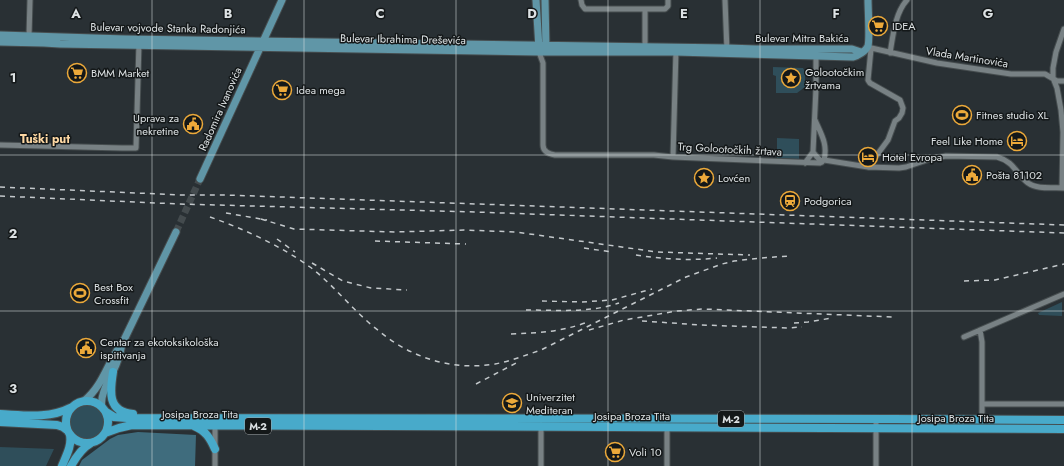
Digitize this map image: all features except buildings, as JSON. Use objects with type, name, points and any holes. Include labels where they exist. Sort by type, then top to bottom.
[{"type":"main road","points":[[113,372],[111,399],[116,407],[128,414],[141,414],[153,418]]},
{"type":"main road","points":[[0,414],[50,415],[60,413],[79,402],[84,401]]},
{"type":"main road","name":"M-2","points":[[84,401],[92,401],[104,410]]},
{"type":"main road","points":[[62,466],[70,447],[71,440],[66,419],[70,408]]},
{"type":"main road","points":[[104,410],[108,418],[105,433]]},
{"type":"main road","name":"Josipa Broza Tita","points":[[104,410],[114,417],[119,418],[153,418],[215,422],[541,423],[876,419],[1064,420]]},
{"type":"main road","points":[[0,422],[60,426],[73,438],[80,442],[92,443]]},
{"type":"main road","name":"Josipa Broza Tita","points":[[105,433],[132,425],[192,425],[215,422]]},
{"type":"main road","name":"Josipa Broza Tita","points":[[541,423],[666,427],[1064,429]]},
{"type":"main road","points":[[192,425],[205,432],[215,450]]},
{"type":"main road","name":"M-2","points":[[92,443],[102,438],[105,433]]},
{"type":"main road","points":[[71,466],[84,448],[92,443]]},
{"type":"street","points":[[29,36],[30,0]]},
{"type":"street","name":"Radomira Ivanovića","points":[[200,179],[282,0]]},
{"type":"street","points":[[536,0],[543,48],[546,57],[543,63],[543,147],[548,153],[555,155],[654,155],[673,157]]},
{"type":"street","points":[[543,48],[545,0]]},
{"type":"street","points":[[581,0],[584,9],[665,9],[668,3]]},
{"type":"street","points":[[725,0],[727,51]]},
{"type":"street","points":[[868,0],[869,42],[866,50],[868,80],[870,83],[900,100],[903,108],[899,118],[895,121],[888,140],[868,167]]},
{"type":"street","points":[[890,53],[898,14],[907,0]]},
{"type":"street","points":[[645,9],[645,50]]},
{"type":"street","points":[[1063,188],[1063,132],[1059,98],[1054,78],[1054,60],[1064,29]]},
{"type":"street","name":"Bulevar vojvode Stanka Radonjića","points":[[0,35],[139,42]]},
{"type":"street","name":"Bulevar vojvode Stanka Radonjića","points":[[0,42],[262,44]]},
{"type":"street","points":[[0,145],[136,148],[139,42]]},
{"type":"street","name":"Bulevar Ibrahima Dreševića","points":[[262,44],[543,48]]},
{"type":"street","name":"Bulevar Mitra Bakića","points":[[543,48],[645,50],[676,49],[816,53],[853,57],[856,57],[866,50]]},
{"type":"street","name":"Trg Golootočkih žrtava","points":[[676,49],[673,157],[805,163],[820,163],[823,161],[868,167],[899,168],[946,156],[997,157],[1005,159],[1011,163],[1028,183],[1043,188],[1063,188]]},
{"type":"street","name":"Vlada Martinovića","points":[[866,50],[1011,74],[1045,74],[1064,82]]},
{"type":"street","points":[[805,163],[813,152],[816,53]]},
{"type":"street","points":[[813,152],[823,161],[826,147],[815,120]]},
{"type":"street","points":[[104,410],[101,403],[103,395],[113,372],[123,342],[176,232]]},
{"type":"street","points":[[964,337],[1064,294]]},
{"type":"street","points":[[980,330],[982,346],[982,420]]},
{"type":"street","points":[[84,401],[95,391],[116,350],[123,342]]},
{"type":"street","points":[[982,404],[1064,404]]},
{"type":"street","points":[[876,419],[876,466]]},
{"type":"street","points":[[215,422],[215,466]]},
{"type":"street","points":[[541,423],[541,466]]},
{"type":"street","points":[[666,427],[667,466]]},
{"type":"shaded area","points":[[773,67],[803,68],[805,72],[805,87],[797,93],[776,93],[776,76],[773,75]]},
{"type":"shaded area","points":[[777,138],[799,139],[799,159],[777,158]]},
{"type":"shaded area","points":[[1062,302],[1062,316],[1039,315],[1038,313]]},
{"type":"shaded area","points":[[84,405],[90,405],[99,410],[103,416],[103,428],[99,434],[90,439],[84,439],[75,434],[70,425],[70,419],[75,410]]},
{"type":"shaded area","points":[[138,432],[196,435],[195,466],[79,466],[82,460],[110,439],[118,435]]},
{"type":"shaded area","points":[[0,447],[54,449],[46,466],[0,466]]},
{"type":"tunnel","points":[[176,232],[200,179]]},
{"type":"railway","points":[[0,187],[182,195],[226,195],[1064,225]]},
{"type":"railway","points":[[0,196],[179,204],[475,212],[1064,233]]},
{"type":"railway","points":[[226,213],[267,220]]},
{"type":"railway","points":[[210,217],[262,239],[299,259],[328,282],[370,324],[405,349],[433,360],[464,366],[495,364],[513,360],[541,350],[686,277],[722,264],[734,261],[789,256]]},
{"type":"railway","points":[[261,219],[294,229],[395,232],[464,230],[516,232],[657,252],[750,255]]},
{"type":"railway","points":[[277,239],[295,252]]},
{"type":"railway","points":[[375,241],[466,244]]},
{"type":"railway","points":[[584,248],[612,252]]},
{"type":"railway","points":[[636,255],[676,259],[717,258]]},
{"type":"railway","points":[[312,263],[343,281],[371,288],[407,290]]},
{"type":"railway","points":[[964,281],[995,280],[1064,264]]},
{"type":"railway","points":[[542,301],[582,302],[612,300],[652,289]]},
{"type":"railway","points":[[526,310],[585,310],[619,303]]},
{"type":"railway","points":[[589,330],[624,320],[677,311],[703,309],[892,317]]},
{"type":"railway","points":[[794,323],[832,318]]},
{"type":"railway","points":[[642,321],[701,325],[788,328],[802,327]]},
{"type":"railway","points":[[511,334],[548,332],[585,323]]},
{"type":"railway","points":[[476,384],[520,361]]},
{"type":"place","name":"IDEA","points":[[878,26]]},
{"type":"place","name":"BMM Market","points":[[77,73]]},
{"type":"place","name":"Golootočkim žrtvama","points":[[791,78]]},
{"type":"place","name":"Idea mega","points":[[282,90]]},
{"type":"place","name":"Fitnes studio XL","points":[[962,115]]},
{"type":"place","name":"Uprava za nekretine","points":[[193,124]]},
{"type":"place","name":"Feel Like Home","points":[[1017,141]]},
{"type":"place","name":"Hotel Evropa","points":[[868,157]]},
{"type":"place","name":"Pošta 81102","points":[[972,175]]},
{"type":"place","name":"Lovćen","points":[[704,178]]},
{"type":"place","name":"Podgorica","points":[[790,201]]},
{"type":"place","name":"Best Box Crossfit","points":[[80,293]]},
{"type":"place","name":"Centar za ekotoksikološka ispitivanja","points":[[86,348]]},
{"type":"place","name":"Univerzitet Mediteran","points":[[512,403]]},
{"type":"place","name":"Voli 10","points":[[615,452]]},
{"type":"district","name":"Tuški put","points":[[45,139]]}]
